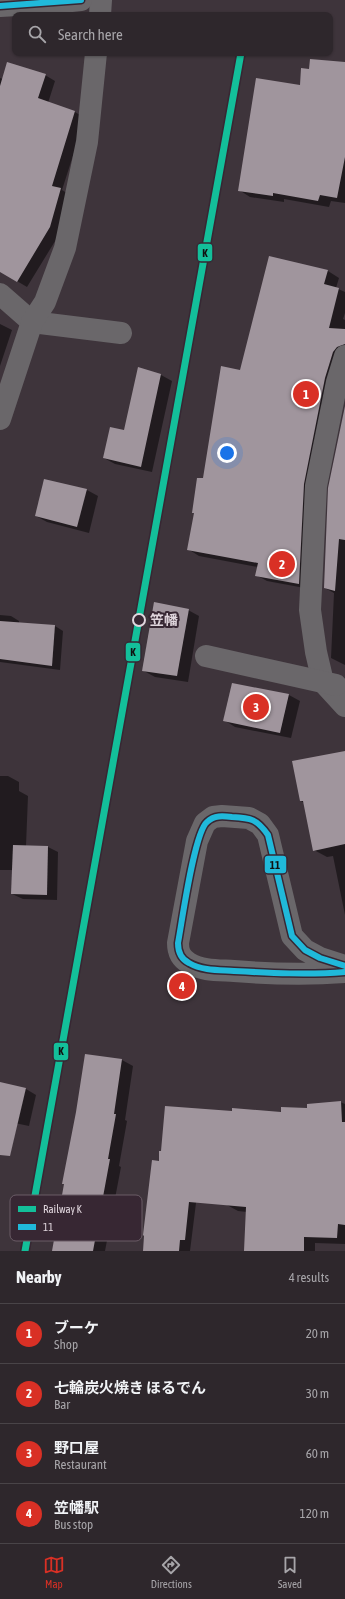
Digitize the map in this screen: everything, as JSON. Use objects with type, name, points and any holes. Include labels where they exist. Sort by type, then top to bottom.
[{"type":"street","points":[[0,6],[81,0]]},
{"type":"street","points":[[100,12],[101,0]]},
{"type":"street","points":[[0,419],[32,322],[45,302],[65,248],[88,142],[96,56]]},
{"type":"street","points":[[0,294],[32,322],[121,333]]},
{"type":"street","points":[[345,356],[341,383],[316,486],[310,610],[316,652],[323,682],[345,706]]},
{"type":"street","points":[[206,656],[345,687]]},
{"type":"street","points":[[345,966],[320,958],[305,950],[292,936],[268,835],[260,824],[249,818],[222,816],[214,817],[205,823],[197,841],[178,942],[178,951],[182,957],[187,962],[197,967],[209,969],[277,975],[345,972]]},
{"type":"building","points":[[310,59],[345,62],[345,157],[337,198],[320,195],[318,201],[273,193],[273,196],[238,191],[256,78],[300,85],[301,68],[309,69]]},
{"type":"building","points":[[7,62],[46,74],[38,98],[75,111],[52,186],[61,188],[50,227],[17,282],[0,272],[0,86]]},
{"type":"building","points":[[269,256],[328,270],[324,284],[339,288],[329,328],[345,329],[345,344],[337,347],[333,352],[325,378],[304,484],[299,584],[255,576],[258,563],[187,550],[194,513],[192,513],[197,478],[203,478],[221,366],[240,370]]},
{"type":"building","points":[[138,367],[161,374],[141,467],[103,458],[110,427],[124,430]]},
{"type":"building","points":[[345,406],[345,540],[339,539],[335,591],[324,588],[328,488]]},
{"type":"building","points":[[44,479],[87,489],[77,527],[35,516]]},
{"type":"building","points":[[154,602],[189,609],[177,676],[142,671]]},
{"type":"building","points":[[0,621],[55,625],[52,666],[0,659]]},
{"type":"building","points":[[232,683],[289,694],[280,733],[223,721]]},
{"type":"building","points":[[345,751],[345,844],[313,851],[303,801],[300,801],[292,761]]},
{"type":"building","points":[[13,845],[48,846],[47,895],[11,894]]},
{"type":"building","points":[[85,1054],[122,1059],[114,1114],[116,1114],[108,1159],[110,1159],[103,1195],[62,1195],[64,1184],[62,1184],[76,1112]]},
{"type":"building","points":[[0,1082],[26,1088],[10,1156],[0,1155]]},
{"type":"building","points":[[341,1101],[342,1122],[345,1122],[345,1225],[338,1224],[337,1238],[304,1237],[304,1251],[244,1251],[246,1207],[189,1202],[185,1240],[180,1240],[179,1251],[143,1251],[143,1235],[152,1160],[159,1161],[165,1106],[232,1111],[232,1108],[281,1112],[281,1107],[307,1108],[307,1104]]},
{"type":"building","points":[[54,1241],[95,1241],[93,1251],[52,1251]]},
{"type":"rail line","name":"K","points":[[35,1195],[240,56]]},
{"type":"rail line","name":"K","points":[[25,1251],[27,1241]]},
{"type":"transit line","name":"11","points":[[0,6],[81,0]]},
{"type":"transit line","name":"11","points":[[345,966],[320,958],[305,950],[292,936],[268,835],[260,826],[253,820],[225,816],[219,816],[207,822],[202,829],[189,879],[178,943],[179,952],[182,957],[194,966],[205,969],[290,973],[345,972]]},
{"type":"place","name":"ブーケ","points":[[306,394]]},
{"type":"place","name":"七輪炭火焼き ほるでん","points":[[282,564]]},
{"type":"place","name":"笠幡","points":[[139,620]]},
{"type":"place","name":"野口屋","points":[[256,707]]},
{"type":"place","name":"笠幡駅","points":[[182,986]]}]
